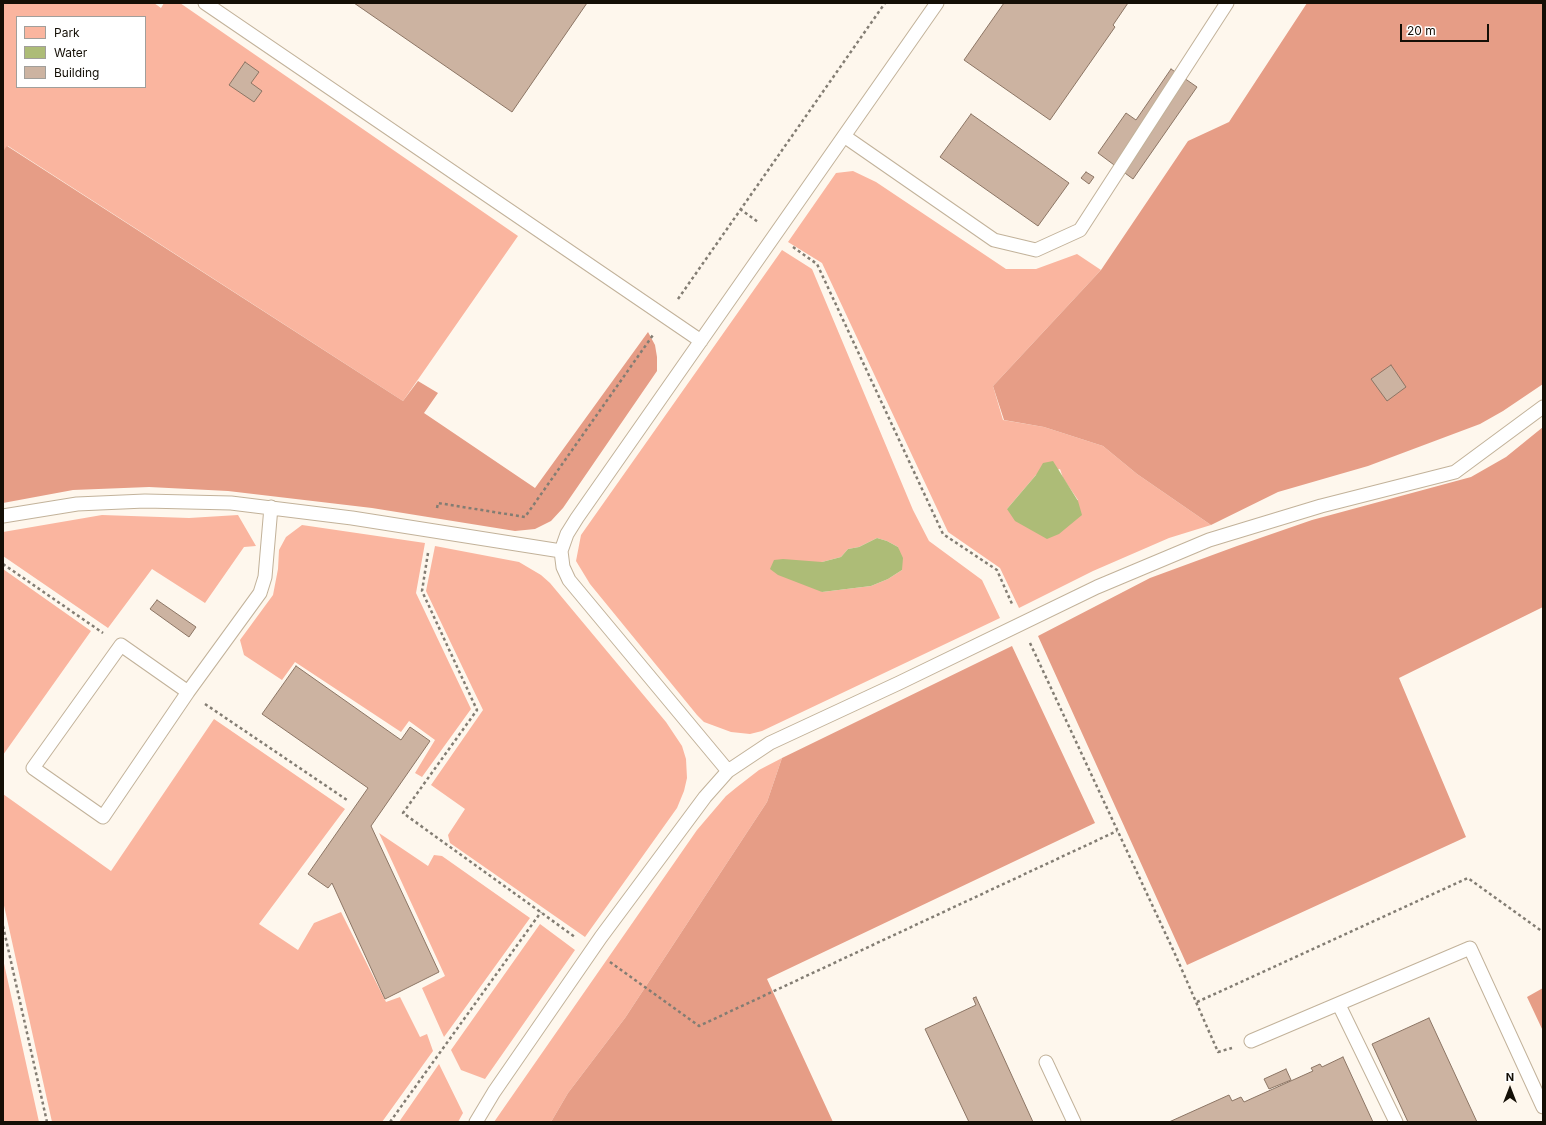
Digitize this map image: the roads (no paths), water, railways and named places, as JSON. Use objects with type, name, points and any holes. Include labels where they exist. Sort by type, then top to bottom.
[{"type":"lane","points":[[205,3],[700,341]]},
{"type":"lane","points":[[728,771],[569,580],[563,567],[561,551],[567,534],[700,341],[937,3]]},
{"type":"lane","points":[[844,136],[994,240],[1036,250],[1080,230],[1227,3]]},
{"type":"lane","points":[[476,1122],[494,1092],[592,950],[705,797],[728,771],[770,743],[907,680],[1096,587],[1209,540],[1321,506],[1455,472],[1543,407]]},
{"type":"lane","points":[[3,516],[77,504],[145,501],[231,504],[271,507],[352,518],[432,532],[561,551]]},
{"type":"lane","points":[[188,692],[121,645],[33,768],[103,817],[188,692],[260,593],[265,577],[271,507]]},
{"type":"lane","points":[[1251,1041],[1340,1005],[1470,948],[1543,1107]]},
{"type":"lane","points":[[1340,1005],[1396,1122]]},
{"type":"lane","points":[[1046,1062],[1074,1122]]},
{"type":"water","points":[[1053,461],[1078,501],[1082,515],[1059,534],[1047,539],[1015,521],[1007,509],[1036,475],[1043,463]]},
{"type":"water","points":[[877,538],[898,547],[903,558],[902,570],[888,579],[871,586],[822,592],[778,575],[770,569],[774,560],[783,559],[822,562],[841,557],[848,549],[859,547]]}]
